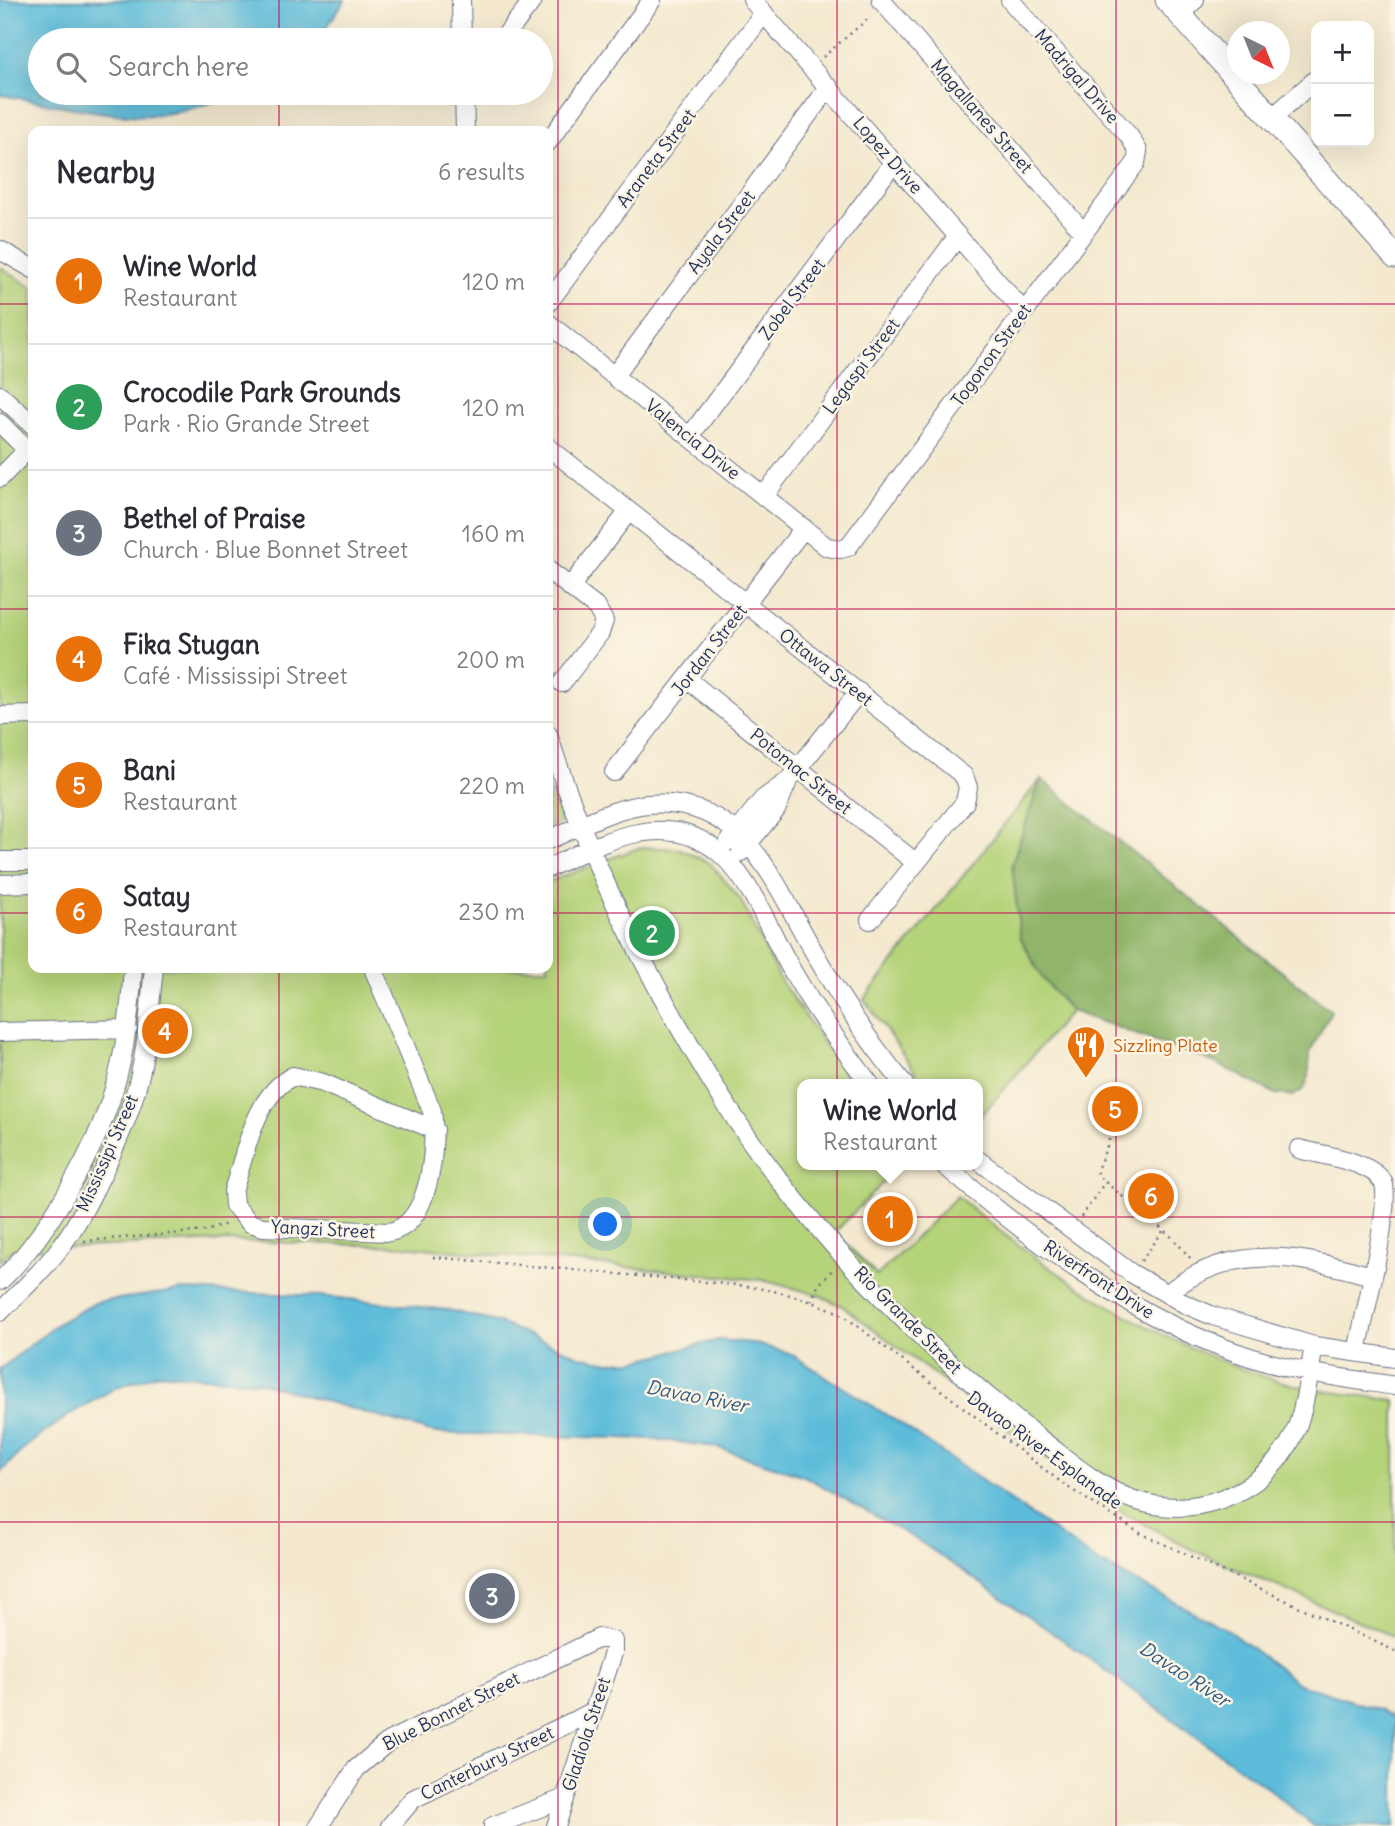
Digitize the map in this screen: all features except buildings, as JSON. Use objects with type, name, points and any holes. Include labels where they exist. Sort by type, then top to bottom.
[{"type":"main road","points":[[1180,5],[1272,118],[1395,257]]},
{"type":"street","points":[[461,0],[462,28]]},
{"type":"street","points":[[511,28],[533,0]]},
{"type":"street","points":[[553,135],[652,0]]},
{"type":"street","name":"Madrigal Drive","points":[[1010,0],[1129,136],[1138,156]]},
{"type":"street","name":"Magallanes Street","points":[[882,2],[1083,232]]},
{"type":"street","name":"Lopez Drive","points":[[758,7],[1023,311]]},
{"type":"street","name":"Araneta Street","points":[[553,296],[758,7]]},
{"type":"street","points":[[1272,118],[1311,83]]},
{"type":"street","name":"Ayala Street","points":[[614,376],[829,87]]},
{"type":"street","points":[[464,105],[465,126]]},
{"type":"street","name":"Togonon Street","points":[[841,550],[854,542],[1023,311],[1131,170],[1138,156]]},
{"type":"street","name":"Zobel Street","points":[[690,436],[894,162]]},
{"type":"street","name":"Legaspi Street","points":[[764,496],[958,236]]},
{"type":"street","points":[[0,250],[28,266]]},
{"type":"street","name":"Valencia Drive","points":[[553,327],[827,547],[841,550]]},
{"type":"street","points":[[0,395],[28,420]]},
{"type":"street","points":[[0,423],[28,447]]},
{"type":"street","name":"Ottawa Street","points":[[553,451],[859,692],[959,772],[967,782],[965,803],[870,920]]},
{"type":"street","points":[[0,478],[28,453]]},
{"type":"street","points":[[570,587],[629,511]]},
{"type":"street","name":"Jordan Street","points":[[614,772],[804,528]]},
{"type":"street","points":[[553,574],[597,608],[604,621],[600,633],[562,682]]},
{"type":"street","name":"Potomac Street","points":[[687,679],[793,775],[916,863]]},
{"type":"street","points":[[726,858],[742,837],[776,810],[793,775],[859,692]]},
{"type":"street","points":[[0,716],[28,715]]},
{"type":"street","name":"Rio Grande Street","points":[[553,748],[582,826],[641,960],[725,1103],[845,1257],[936,1349],[1005,1412],[1105,1485],[1132,1499],[1160,1507],[1185,1507],[1230,1497],[1265,1474],[1291,1441],[1314,1346]]},
{"type":"street","points":[[553,838],[619,811],[646,804],[674,804],[698,810],[742,837],[772,874],[814,953],[863,1032],[900,1079]]},
{"type":"street","points":[[553,866],[638,832],[667,832],[703,842],[726,858],[752,892],[794,974],[867,1079]]},
{"type":"street","points":[[0,861],[28,860]]},
{"type":"street","points":[[0,884],[28,883]]},
{"type":"street","name":"Mississipi Street","points":[[0,1281],[23,1260],[62,1200],[114,1091],[128,1029],[133,973]]},
{"type":"street","name":"Mississipi Street","points":[[0,1312],[64,1243],[134,1100],[147,1032],[153,973]]},
{"type":"street","name":"Yangzi Street","points":[[240,1215],[263,1227],[399,1230],[412,1219],[426,1185],[435,1130],[428,1094],[375,973]]},
{"type":"street","points":[[0,1032],[128,1029]]},
{"type":"street","points":[[240,1215],[234,1205],[233,1192],[262,1105],[283,1081],[293,1076],[303,1076],[354,1095],[435,1130]]},
{"type":"street","points":[[1299,1149],[1352,1162],[1373,1172],[1383,1182],[1385,1208],[1357,1352]]},
{"type":"street","name":"Riverfront Drive","points":[[983,1164],[1131,1273],[1213,1316],[1314,1346],[1395,1358]]},
{"type":"street","name":"Riverfront Drive","points":[[950,1170],[984,1199],[1115,1294],[1187,1333],[1244,1355],[1308,1373],[1395,1386]]},
{"type":"street","points":[[1167,1294],[1199,1273],[1276,1256],[1316,1261],[1372,1276]]},
{"type":"street","points":[[1115,1294],[1131,1273]]},
{"type":"street","name":"Blue Bonnet Street","points":[[319,1826],[356,1769],[389,1741],[599,1638],[613,1641]]},
{"type":"street","name":"Gladiola Street","points":[[556,1826],[613,1653],[613,1641]]},
{"type":"street","name":"Canterbury Street","points":[[390,1826],[413,1800],[594,1712]]},
{"type":"street","points":[[493,1826],[565,1798]]},
{"type":"path","points":[[811,68],[882,2]]},
{"type":"path","points":[[1108,1118],[1109,1141],[1097,1170],[1105,1182],[1181,1247],[1199,1273]]},
{"type":"path","points":[[1071,1230],[1105,1182]]},
{"type":"path","points":[[64,1243],[206,1231],[218,1228],[240,1215]]},
{"type":"path","points":[[1131,1273],[1164,1230]]},
{"type":"path","name":"Davao River Esplanade","points":[[433,1257],[737,1285],[779,1291],[811,1301],[843,1315],[1066,1486],[1138,1532],[1395,1651]]},
{"type":"path","points":[[811,1301],[818,1286],[845,1257]]},
{"type":"green space","points":[[0,267],[28,285],[28,973],[553,973],[553,880],[641,847],[681,849],[711,864],[740,899],[781,981],[849,1079],[797,1079],[797,1170],[895,1170],[835,1232],[877,1276],[957,1196],[1068,1280],[1150,1328],[1192,1348],[1235,1366],[1293,1385],[1395,1400],[1395,1637],[1193,1550],[1107,1504],[844,1307],[819,1295],[762,1280],[403,1246],[224,1241],[12,1250],[0,1261]]},
{"type":"green space","points":[[1041,779],[1012,864],[1042,978],[1071,1011],[983,1113],[983,1079],[920,1079],[864,999]]},
{"type":"green space","points":[[1041,779],[1331,1011],[1309,1054],[1309,1076],[1304,1089],[1293,1096],[1276,1094],[1216,1063],[1071,1011],[1042,978],[1020,937],[1012,864]]},
{"type":"green space","points":[[553,801],[562,822],[553,826]]},
{"type":"water","points":[[0,0],[345,0],[326,28],[28,28],[28,100],[0,95]]},
{"type":"water","points":[[58,105],[203,105],[172,113],[104,113]]},
{"type":"water","name":"Davao River","points":[[183,1290],[320,1296],[449,1310],[499,1323],[582,1357],[610,1362],[634,1361],[719,1340],[752,1343],[789,1353],[901,1424],[1098,1562],[1226,1629],[1299,1684],[1380,1710],[1395,1719],[1395,1826],[1314,1826],[1270,1790],[1063,1640],[919,1541],[804,1476],[716,1447],[655,1439],[435,1433],[259,1382],[160,1373],[117,1387],[69,1415],[26,1446],[0,1473],[0,1369],[58,1323],[97,1302]]},
{"type":"place","name":"Crocodile Park Grounds","points":[[652,933]]},
{"type":"place","name":"Fika Stugan","points":[[165,1031]]},
{"type":"place","name":"Sizzling Plate","points":[[1086,1079]]},
{"type":"place","name":"Bani","points":[[1115,1109]]},
{"type":"place","name":"Satay","points":[[1151,1196]]},
{"type":"place","name":"Wine World","points":[[890,1219]]},
{"type":"place","name":"Bethel of Praise","points":[[492,1596]]}]
